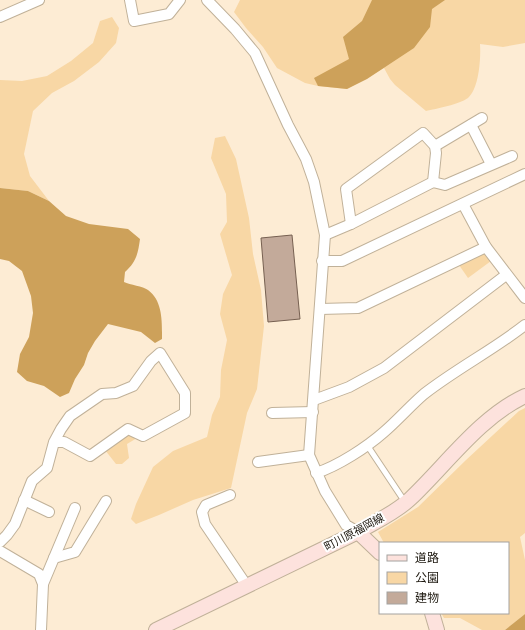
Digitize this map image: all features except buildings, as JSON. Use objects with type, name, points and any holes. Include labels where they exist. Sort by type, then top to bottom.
[{"type":"main road","name":"町川原福岡線","points":[[156,630],[358,532],[381,519],[405,502],[494,415],[512,402],[525,396]]},
{"type":"main road","points":[[358,532],[379,552]]},
{"type":"main road","points":[[432,614],[437,630]]},
{"type":"street","points":[[0,17],[39,0]]},
{"type":"street","points":[[130,0],[134,21],[169,14],[180,0]]},
{"type":"street","points":[[207,0],[235,29],[255,53],[288,125],[306,159],[314,182],[325,235],[309,455],[324,491],[346,525],[358,532]]},
{"type":"street","points":[[435,146],[482,118]]},
{"type":"street","points":[[471,125],[491,164]]},
{"type":"street","points":[[350,224],[346,189],[423,133],[435,146],[436,153],[433,182]]},
{"type":"street","points":[[325,235],[433,182],[445,186],[491,164],[512,156]]},
{"type":"street","points":[[322,260],[342,261],[525,174]]},
{"type":"street","points":[[463,204],[486,247],[525,298]]},
{"type":"street","points":[[320,309],[358,308],[486,247]]},
{"type":"street","points":[[314,400],[349,387],[384,368],[506,274]]},
{"type":"street","points":[[316,473],[326,470],[348,458],[382,434],[424,395],[525,325]]},
{"type":"street","points":[[0,542],[15,524],[32,481],[47,468],[54,442],[70,416],[102,394],[116,393],[133,386],[151,361],[160,353],[185,392],[185,413],[143,436],[128,429],[90,456],[64,442],[54,442]]},
{"type":"street","points":[[272,413],[313,412]]},
{"type":"street","points":[[258,462],[309,455]]},
{"type":"street","points":[[230,495],[206,505],[202,512],[205,524],[247,586]]},
{"type":"street","points":[[24,500],[49,512]]},
{"type":"street","points":[[54,558],[75,552],[106,501]]},
{"type":"street","points":[[41,630],[43,584],[75,508]]},
{"type":"street","points":[[0,551],[39,574],[43,584]]},
{"type":"lane","points":[[366,445],[405,502]]},
{"type":"green space","points":[[240,0],[525,0],[525,43],[503,47],[480,44],[477,81],[472,94],[468,98],[459,102],[426,111],[395,85],[384,68],[347,89],[305,83],[277,68],[263,47],[234,12]]},
{"type":"green space","points":[[112,17],[119,28],[116,43],[99,62],[74,81],[52,93],[33,111],[24,154],[30,176],[49,201],[28,191],[0,188],[0,80],[22,81],[47,76],[71,61],[93,43],[100,21]]},
{"type":"green space","points":[[225,136],[236,159],[249,218],[253,254],[261,290],[264,326],[257,389],[247,413],[231,488],[193,500],[136,524],[131,519],[136,504],[153,467],[173,451],[207,437],[212,415],[220,397],[221,370],[227,340],[220,314],[223,294],[232,275],[220,234],[227,222],[226,194],[211,158],[215,138]]},
{"type":"green space","points":[[484,252],[491,261],[468,278],[459,265]]},
{"type":"green space","points":[[525,408],[525,533],[520,537],[525,560],[525,614],[505,630],[482,630],[460,618],[444,618],[442,614],[509,614],[509,542],[383,542],[378,532],[418,507],[519,411]]},
{"type":"green space","points":[[124,434],[137,438],[127,444],[129,458],[122,464],[116,464],[105,450]]},
{"type":"shaded area","points":[[372,0],[445,0],[432,9],[430,27],[414,48],[367,79],[347,89],[318,86],[314,78],[349,59],[343,37],[362,21]]},
{"type":"shaded area","points":[[0,188],[28,191],[49,201],[66,216],[89,224],[128,229],[140,239],[136,257],[132,265],[125,272],[124,282],[148,290],[157,300],[161,312],[162,339],[155,343],[141,332],[108,324],[88,353],[84,365],[75,379],[69,393],[60,397],[44,386],[27,381],[17,372],[20,354],[29,337],[33,313],[31,296],[22,271],[9,261],[0,259]]},
{"type":"shaded area","points":[[525,614],[525,630],[505,630]]}]
